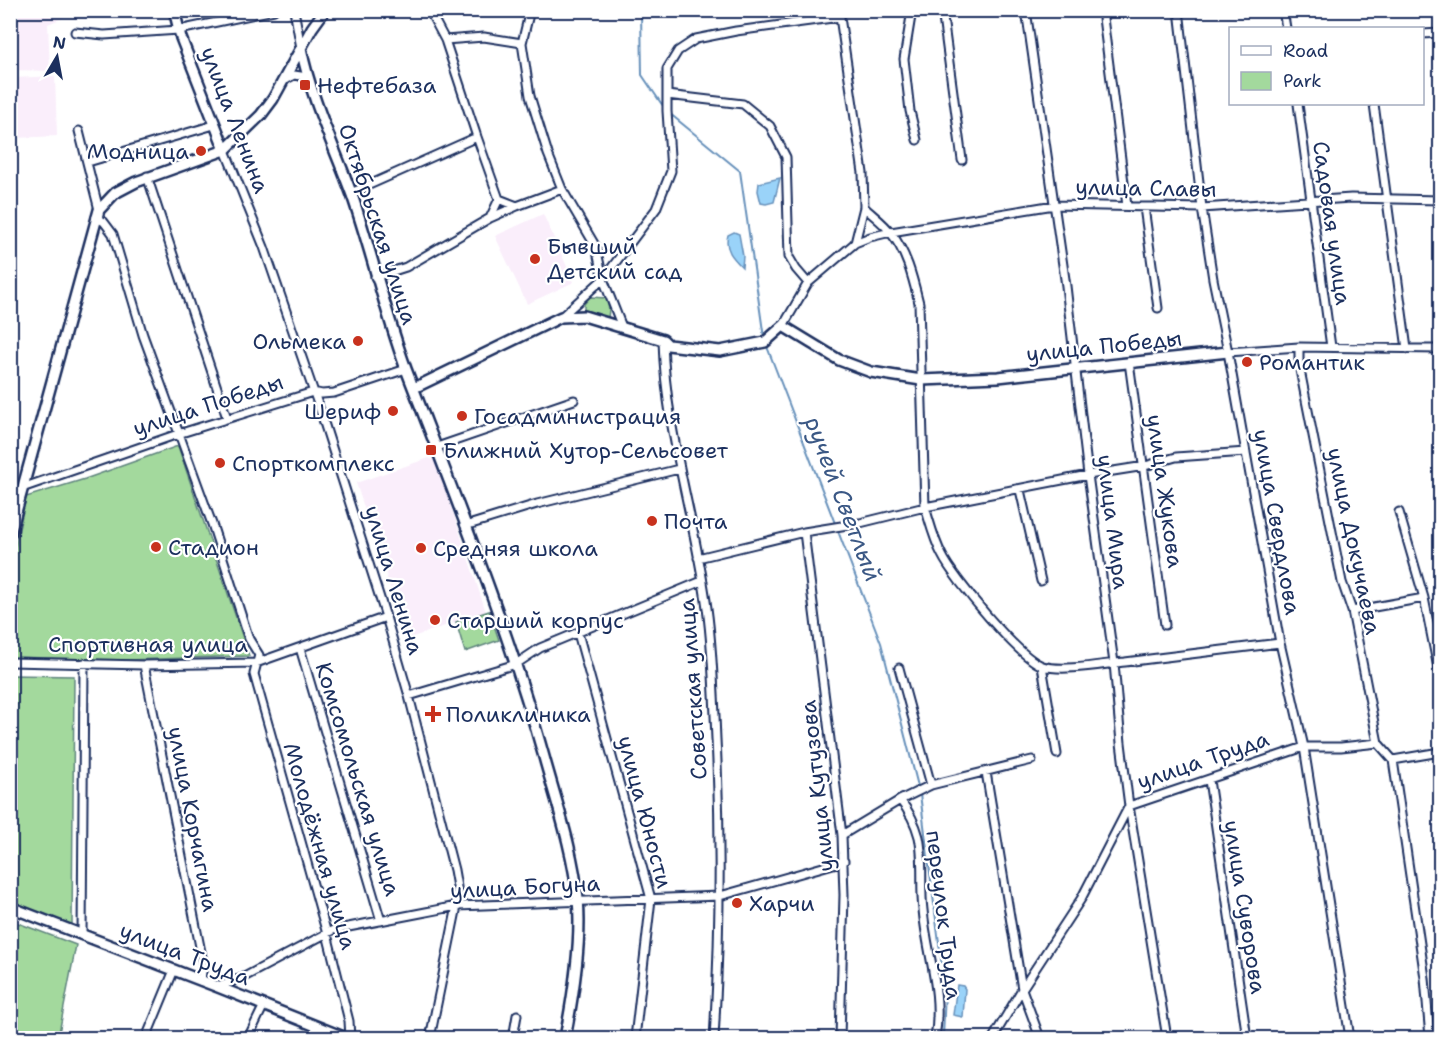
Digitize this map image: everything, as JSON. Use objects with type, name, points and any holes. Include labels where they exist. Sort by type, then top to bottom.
[{"type":"street","name":"улица Ленина","points":[[174,10],[178,30],[214,126],[264,247],[313,392],[386,617],[454,870],[457,906],[430,1038]]},
{"type":"street","points":[[75,32],[104,35],[178,30],[242,14],[274,10]]},
{"type":"street","name":"Октябрьская улица","points":[[294,10],[307,77],[351,193],[375,276],[406,369],[437,447],[528,698],[569,844],[579,902],[572,1003],[565,1038]]},
{"type":"street","points":[[10,534],[18,492],[98,214],[106,200],[147,176],[225,150],[261,115],[325,10]]},
{"type":"street","points":[[429,10],[446,40],[499,199],[490,218]]},
{"type":"street","points":[[530,10],[522,43],[531,96],[548,154],[562,189],[596,247],[603,279],[622,327]]},
{"type":"street","points":[[912,10],[904,59],[910,111],[917,140]]},
{"type":"street","points":[[942,10],[962,160]]},
{"type":"street","name":"улица Мира","points":[[1026,10],[1077,368],[1088,475],[1114,663],[1129,806],[1167,1038]]},
{"type":"street","points":[[1102,10],[1127,206]]},
{"type":"street","name":"улица Свердлова","points":[[1179,10],[1202,208],[1213,279],[1280,643],[1304,747],[1350,1038]]},
{"type":"street","points":[[1283,10],[1286,27]]},
{"type":"street","points":[[414,388],[561,317],[603,279],[656,209],[671,171],[667,69],[678,51],[696,39],[841,14],[863,173],[864,207],[855,243],[808,283],[783,326],[765,342],[720,351],[668,345],[663,340],[584,316],[561,317]]},
{"type":"street","points":[[1424,34],[1440,33]]},
{"type":"street","points":[[446,40],[484,37],[522,43]]},
{"type":"street","points":[[281,82],[294,75],[307,77]]},
{"type":"street","points":[[667,95],[743,104],[770,126],[786,157],[789,257],[808,283]]},
{"type":"street","name":"Садовая улица","points":[[1298,105],[1331,346]]},
{"type":"street","points":[[1374,105],[1407,349]]},
{"type":"street","points":[[88,162],[214,126]]},
{"type":"street","points":[[79,131],[88,162],[98,214],[113,234],[143,336],[178,434]]},
{"type":"street","points":[[351,193],[477,137]]},
{"type":"street","points":[[147,176],[227,418]]},
{"type":"street","points":[[375,276],[406,267],[490,218],[562,189]]},
{"type":"street","name":"улица Славы","points":[[855,243],[891,232],[1054,205],[1202,208],[1352,198],[1440,200]]},
{"type":"street","points":[[499,199],[517,206]]},
{"type":"street","points":[[864,207],[891,232],[904,254],[913,277],[919,303],[922,341],[925,507],[942,556],[959,582],[1016,646],[1042,666],[1054,668],[1280,643]]},
{"type":"street","points":[[1144,207],[1158,309]]},
{"type":"street","name":"улица Победы","points":[[783,326],[839,360],[871,372],[921,380],[998,377],[1228,352],[1299,347],[1440,349]]},
{"type":"street","name":"Советская улица","points":[[663,340],[664,378],[679,469],[702,581],[712,658],[720,896],[714,1038]]},
{"type":"street","name":"улица Докучаева","points":[[1299,347],[1299,365],[1342,582],[1352,611],[1378,742]]},
{"type":"street","name":"улица Жукова","points":[[1129,362],[1165,625]]},
{"type":"street","name":"улица Победы","points":[[18,492],[227,418],[313,392],[334,393],[406,369]]},
{"type":"street","points":[[437,447],[574,400]]},
{"type":"street","name":"Молодёжная улица","points":[[178,434],[212,524],[249,639],[259,655],[254,674],[327,934],[349,1021],[348,1038]]},
{"type":"street","points":[[698,558],[804,532],[860,523],[925,507],[1088,475],[1145,466],[1176,457],[1246,452]]},
{"type":"street","points":[[465,526],[537,504],[679,469]]},
{"type":"street","points":[[1020,490],[1041,581]]},
{"type":"street","points":[[1399,512],[1425,598],[1440,678]]},
{"type":"street","name":"улица Кутузова","points":[[804,532],[844,861],[840,1038]]},
{"type":"street","points":[[409,696],[516,664],[540,648],[702,581]]},
{"type":"street","points":[[1352,611],[1425,598]]},
{"type":"street","name":"Спортивная улица","points":[[10,662],[144,665],[256,663],[386,617]]},
{"type":"street","name":"улица Юности","points":[[578,633],[651,899],[635,1038]]},
{"type":"street","name":"Комсомольская улица","points":[[300,648],[381,921]]},
{"type":"street","points":[[82,936],[84,663]]},
{"type":"street","name":"улица Корчагина","points":[[144,665],[203,962],[201,981]]},
{"type":"street","points":[[1042,666],[1057,753]]},
{"type":"street","points":[[899,668],[931,785]]},
{"type":"street","points":[[1378,742],[1393,760],[1425,978],[1430,1038]]},
{"type":"street","name":"улица Труда","points":[[993,1038],[1081,899],[1129,806],[1304,747],[1341,747],[1378,742]]},
{"type":"street","points":[[1393,760],[1440,752]]},
{"type":"street","points":[[842,835],[900,800],[931,785],[1032,760]]},
{"type":"street","points":[[986,772],[1022,989],[1040,1038]]},
{"type":"street","name":"улица Суворова","points":[[1209,780],[1247,1038]]},
{"type":"street","name":"переулок Труда","points":[[900,800],[912,814],[919,839],[923,912],[938,998],[935,1038]]},
{"type":"street","name":"улица Богуна","points":[[218,987],[246,976],[333,930],[457,906],[720,896],[844,861]]},
{"type":"street","name":"улица Труда","points":[[10,907],[348,1038]]},
{"type":"street","points":[[147,1038],[174,970]]},
{"type":"street","points":[[248,1038],[264,1005]]},
{"type":"street","points":[[513,1038],[517,1015]]},
{"type":"shaded area","points":[[11,10],[65,11],[65,17],[48,24],[50,71],[11,70]]},
{"type":"shaded area","points":[[55,76],[57,136],[16,138],[14,78]]},
{"type":"shaded area","name":"Бывший Детский сад","points":[[543,214],[574,282],[527,304],[495,236]]},
{"type":"shaded area","name":"Средняя школа","points":[[429,458],[436,461],[486,612],[407,639],[356,483]]},
{"type":"green space","points":[[590,297],[606,298],[609,309],[608,318],[584,311],[584,304]]},
{"type":"green space","points":[[178,446],[249,656],[126,660],[11,657],[11,566],[26,497]]},
{"type":"green space","points":[[489,611],[499,640],[465,652],[456,622]]},
{"type":"green space","points":[[11,675],[74,676],[72,926],[11,901]]},
{"type":"green space","points":[[10,920],[76,945],[58,1038],[11,1038]]},
{"type":"water","points":[[780,178],[774,202],[761,203],[759,183]]},
{"type":"water","points":[[734,232],[739,234],[743,256],[742,267],[733,257],[727,245],[728,235]]},
{"type":"water","points":[[957,985],[965,989],[963,1017],[953,1015]]},
{"type":"waterway","name":"ручей Светлый","points":[[641,10],[642,75],[665,109]]},
{"type":"waterway","name":"ручей Светлый","points":[[669,113],[740,171],[764,338]]},
{"type":"waterway","name":"ручей Светлый","points":[[766,344],[881,643],[920,794],[945,990],[943,1038]]},
{"type":"place","name":"Нефтебаза","points":[[305,85]]},
{"type":"place","name":"Модница","points":[[201,151]]},
{"type":"place","name":"Бывший Детский сад","points":[[535,259]]},
{"type":"place","name":"Ольмека","points":[[358,341]]},
{"type":"place","name":"Романтик","points":[[1247,362]]},
{"type":"place","name":"Шериф","points":[[393,411]]},
{"type":"place","name":"Госадминистрация","points":[[462,416]]},
{"type":"place","name":"Ближний Хутор-Сельсовет","points":[[431,450]]},
{"type":"place","name":"Спорткомплекс","points":[[220,463]]},
{"type":"place","name":"Почта","points":[[652,521]]},
{"type":"place","name":"Стадион","points":[[156,547]]},
{"type":"place","name":"Средняя школа","points":[[421,548]]},
{"type":"place","name":"Старший корпус","points":[[435,620]]},
{"type":"place","name":"Поликлиника","points":[[433,714]]},
{"type":"place","name":"Харчи","points":[[737,903]]}]
